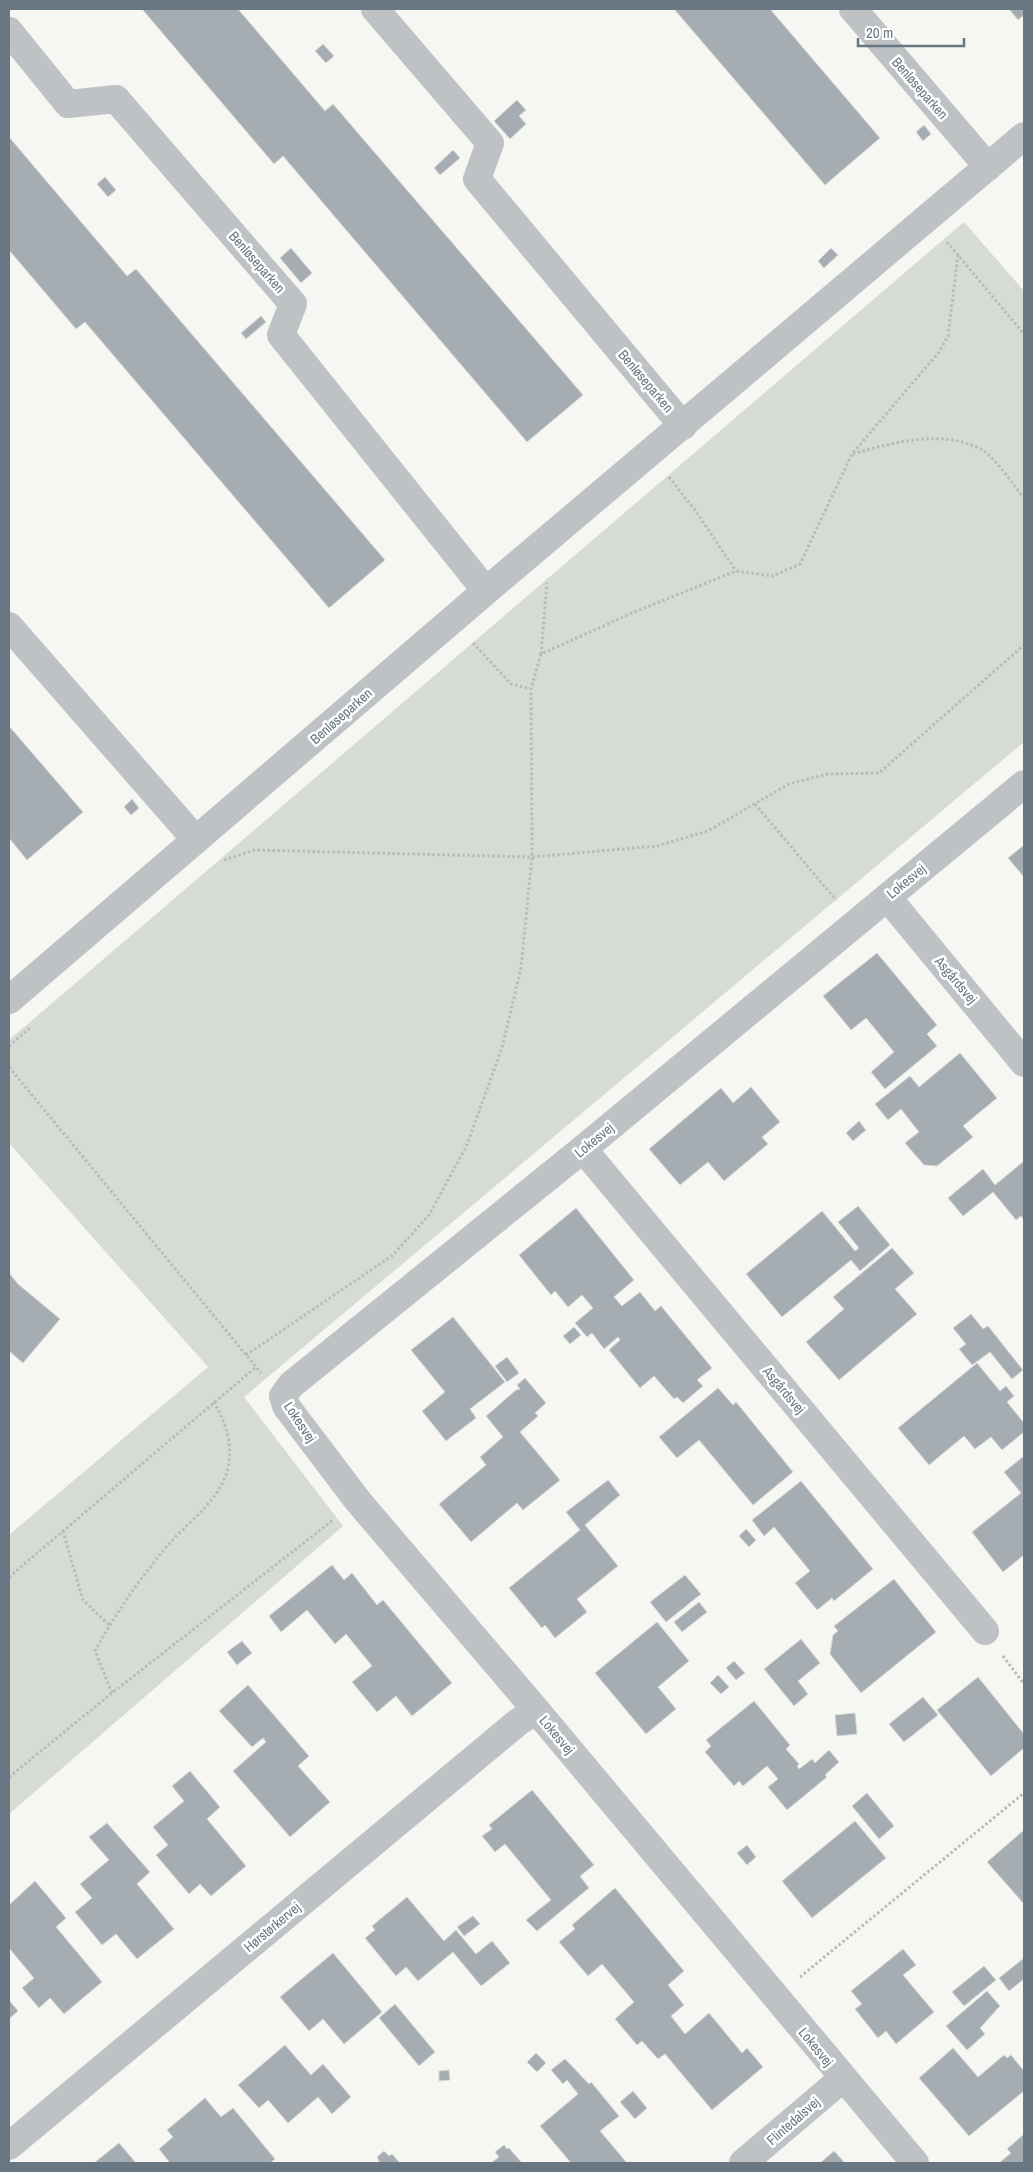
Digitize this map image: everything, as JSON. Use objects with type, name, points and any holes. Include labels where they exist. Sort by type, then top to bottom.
[{"type":"street","name":"Benløseparken","points":[[375,9],[490,143],[478,179],[683,426]]},
{"type":"street","name":"Benløseparken","points":[[853,9],[988,167]]},
{"type":"street","name":"Benløseparken","points":[[9,31],[68,104],[116,98],[294,304],[281,335],[486,591]]},
{"type":"street","name":"Benløseparken","points":[[9,1000],[486,591],[1024,136]]},
{"type":"street","points":[[9,626],[196,840]]},
{"type":"street","name":"Lokesvej","points":[[915,2163],[842,2079],[536,1710],[358,1501],[286,1406],[283,1396],[292,1385],[583,1149],[1024,784]]},
{"type":"street","name":"Asgårdsvej","points":[[887,897],[1024,1064]]},
{"type":"street","name":"Asgårdsvej","points":[[583,1149],[985,1631]]},
{"type":"street","name":"Hørstørkervej","points":[[9,2146],[517,1723],[536,1710]]},
{"type":"street","name":"Flintedalsvej","points":[[743,2163],[842,2079]]},
{"type":"path","points":[[928,218],[1024,334]]},
{"type":"path","points":[[540,654],[736,570],[773,576],[800,564],[852,454],[939,352],[948,336],[958,255]]},
{"type":"path","points":[[852,454],[883,445],[918,440],[954,440],[986,451],[1024,498]]},
{"type":"path","points":[[650,453],[695,510],[736,570]]},
{"type":"path","points":[[246,1355],[393,1255],[428,1215],[466,1148],[502,1048],[521,968],[532,857],[531,689],[540,654],[552,536]]},
{"type":"path","points":[[452,621],[511,684],[531,689]]},
{"type":"path","points":[[217,862],[255,850],[532,857],[657,846],[708,831],[789,784],[828,774],[879,774],[1024,645]]},
{"type":"path","points":[[755,804],[856,923]]},
{"type":"path","points":[[9,1046],[38,1020]]},
{"type":"path","points":[[9,1067],[246,1355],[283,1396]]},
{"type":"path","points":[[9,1577],[256,1367]]},
{"type":"path","points":[[112,1692],[95,1651],[109,1625],[168,1546],[220,1490],[228,1468],[230,1445],[226,1422],[214,1402]]},
{"type":"path","points":[[9,1777],[112,1692],[358,1501]]},
{"type":"path","points":[[63,1532],[83,1600],[109,1625]]},
{"type":"path","points":[[775,1997],[1024,1793]]},
{"type":"shaded area","points":[[964,222],[1024,291],[1024,742],[244,1397],[343,1526],[9,1814],[9,1535],[208,1367],[9,1143],[9,1040]]},
{"type":"building","points":[[142,9],[238,9],[325,111],[333,104],[583,395],[527,442],[283,156],[274,164]]},
{"type":"building","points":[[674,9],[770,9],[880,138],[825,185]]},
{"type":"building","points":[[1009,9],[1024,9],[1024,15],[1018,20]]},
{"type":"building","points":[[323,44],[334,56],[326,63],[315,51]]},
{"type":"building","points":[[517,100],[526,110],[519,116],[526,124],[510,139],[494,121]]},
{"type":"building","points":[[924,125],[931,134],[923,141],[916,132]]},
{"type":"building","points":[[9,137],[127,276],[136,269],[385,560],[329,608],[85,322],[76,329],[9,250]]},
{"type":"building","points":[[453,150],[460,158],[440,175],[434,168]]},
{"type":"building","points":[[105,177],[116,190],[108,197],[97,184]]},
{"type":"building","points":[[291,248],[312,273],[301,283],[280,258]]},
{"type":"building","points":[[831,248],[838,255],[824,268],[818,261]]},
{"type":"building","points":[[261,316],[266,322],[246,339],[241,333]]},
{"type":"building","points":[[9,726],[83,812],[27,860],[9,838]]},
{"type":"building","points":[[132,799],[139,808],[131,815],[124,807]]},
{"type":"building","points":[[1024,845],[1024,877],[1008,858]]},
{"type":"building","points":[[877,953],[937,1025],[927,1034],[937,1046],[885,1089],[871,1072],[894,1052],[866,1018],[851,1030],[823,996]]},
{"type":"building","points":[[960,1053],[997,1098],[963,1126],[973,1137],[937,1166],[924,1165],[905,1143],[919,1132],[901,1109],[888,1120],[875,1104],[910,1076],[919,1087]]},
{"type":"building","points":[[751,1087],[780,1122],[762,1137],[768,1144],[724,1181],[708,1162],[680,1185],[649,1149],[721,1088],[733,1103]]},
{"type":"building","points":[[859,1121],[866,1130],[853,1141],[846,1133]]},
{"type":"building","points":[[1024,1161],[1024,1220],[1021,1216],[1016,1220],[993,1192],[963,1216],[948,1198],[983,1169],[995,1185]]},
{"type":"building","points":[[858,1206],[890,1245],[860,1271],[851,1260],[782,1317],[746,1274],[822,1211],[855,1251],[859,1248],[838,1222]]},
{"type":"building","points":[[576,1208],[634,1280],[614,1297],[622,1306],[640,1292],[655,1311],[661,1306],[712,1368],[697,1380],[703,1386],[683,1403],[677,1397],[674,1399],[654,1376],[640,1388],[609,1350],[620,1340],[618,1337],[604,1349],[592,1333],[587,1337],[575,1323],[593,1308],[582,1295],[568,1307],[555,1291],[551,1295],[519,1255]]},
{"type":"building","points":[[892,1248],[914,1273],[895,1289],[917,1314],[839,1380],[806,1342],[844,1309],[833,1297]]},
{"type":"building","points":[[9,1273],[18,1284],[60,1319],[23,1363],[9,1351]]},
{"type":"building","points":[[971,1314],[983,1329],[988,1326],[1023,1370],[1012,1379],[990,1352],[972,1365],[959,1349],[966,1344],[953,1328]]},
{"type":"building","points":[[453,1317],[505,1382],[470,1409],[476,1418],[446,1441],[422,1411],[445,1392],[411,1350]]},
{"type":"building","points":[[574,1327],[581,1335],[570,1344],[563,1336]]},
{"type":"building","points":[[507,1357],[519,1373],[507,1382],[495,1366]]},
{"type":"building","points":[[977,1363],[1000,1391],[1006,1386],[1014,1396],[1007,1402],[1024,1423],[1024,1432],[1002,1450],[991,1437],[975,1449],[964,1436],[929,1465],[898,1428]]},
{"type":"building","points":[[525,1378],[546,1403],[535,1413],[538,1416],[520,1432],[560,1480],[523,1510],[517,1503],[471,1542],[439,1504],[486,1465],[480,1457],[503,1437],[486,1416],[516,1390],[520,1389],[517,1385]]},
{"type":"building","points":[[718,1388],[733,1405],[736,1402],[793,1472],[753,1505],[699,1440],[677,1458],[659,1437]]},
{"type":"building","points":[[1024,1456],[1024,1555],[1003,1572],[972,1532],[1021,1493],[1004,1472]]},
{"type":"building","points":[[608,1480],[620,1495],[585,1525],[618,1566],[577,1599],[587,1612],[555,1638],[545,1625],[542,1628],[509,1588],[580,1530],[566,1512]]},
{"type":"building","points":[[801,1481],[873,1569],[834,1601],[832,1598],[817,1610],[795,1583],[810,1571],[774,1527],[764,1536],[752,1520]]},
{"type":"building","points":[[746,1529],[756,1540],[749,1547],[739,1536]]},
{"type":"building","points":[[332,1565],[344,1580],[352,1573],[377,1605],[383,1600],[452,1683],[412,1716],[396,1696],[377,1712],[352,1682],[372,1666],[346,1634],[335,1644],[307,1610],[281,1632],[269,1616]]},
{"type":"building","points":[[685,1575],[701,1594],[666,1622],[650,1602]]},
{"type":"building","points":[[894,1579],[936,1632],[861,1693],[830,1654],[833,1635],[838,1631],[834,1626]]},
{"type":"building","points":[[699,1602],[707,1612],[682,1632],[674,1622]]},
{"type":"building","points":[[657,1622],[689,1661],[658,1687],[676,1709],[646,1734],[595,1673]]},
{"type":"building","points":[[801,1639],[820,1663],[798,1681],[808,1694],[794,1706],[764,1669]]},
{"type":"building","points":[[242,1641],[252,1653],[237,1665],[227,1652]]},
{"type":"building","points":[[734,1661],[745,1673],[736,1680],[726,1668]]},
{"type":"building","points":[[718,1675],[729,1687],[721,1694],[710,1683]]},
{"type":"building","points":[[978,1677],[1024,1734],[1024,1748],[991,1776],[937,1710]]},
{"type":"building","points":[[248,1685],[309,1756],[298,1766],[330,1802],[290,1837],[233,1771],[266,1742],[263,1738],[252,1747],[219,1711]]},
{"type":"building","points":[[923,1697],[938,1715],[904,1742],[889,1724]]},
{"type":"building","points":[[754,1701],[790,1745],[786,1749],[799,1764],[797,1766],[799,1769],[812,1759],[815,1763],[829,1750],[839,1762],[825,1775],[827,1777],[787,1810],[768,1787],[778,1779],[767,1766],[743,1786],[739,1781],[734,1786],[705,1752],[711,1746],[706,1740]]},
{"type":"building","points":[[855,1713],[857,1734],[837,1736],[835,1715]]},
{"type":"building","points":[[190,1771],[220,1807],[207,1819],[246,1866],[211,1896],[200,1884],[189,1894],[156,1855],[168,1845],[153,1827],[184,1801],[172,1786]]},
{"type":"building","points":[[532,1790],[594,1865],[580,1876],[589,1888],[537,1931],[526,1920],[551,1900],[505,1844],[495,1852],[482,1836],[492,1829],[489,1825]]},
{"type":"building","points":[[867,1793],[894,1826],[879,1839],[852,1806]]},
{"type":"building","points":[[855,1821],[886,1858],[812,1918],[782,1881]]},
{"type":"building","points":[[107,1823],[150,1872],[137,1884],[174,1929],[137,1959],[116,1934],[102,1945],[75,1912],[92,1898],[80,1884],[109,1860],[89,1837]]},
{"type":"building","points":[[1024,1830],[1024,1904],[987,1862]]},
{"type":"building","points":[[747,1845],[756,1857],[747,1865],[737,1853]]},
{"type":"building","points":[[35,1881],[66,1918],[56,1927],[102,1982],[64,2014],[50,1998],[39,2008],[22,1988],[34,1978],[9,1948],[9,1905]]},
{"type":"building","points":[[615,1888],[684,1971],[668,1985],[684,2005],[671,2016],[685,2034],[709,2013],[742,2053],[747,2048],[763,2067],[712,2110],[665,2054],[658,2059],[642,2041],[637,2045],[615,2019],[634,2002],[602,1964],[588,1976],[559,1942],[575,1929],[572,1925]]},
{"type":"building","points":[[407,1897],[444,1941],[456,1930],[476,1954],[492,1941],[510,1963],[481,1986],[453,1952],[418,1981],[406,1967],[396,1976],[365,1938],[375,1930],[372,1926]]},
{"type":"building","points":[[473,1916],[480,1924],[464,1936],[457,1927]]},
{"type":"building","points":[[903,1949],[916,1965],[903,1975],[934,2012],[896,2044],[886,2031],[878,2038],[855,2009],[862,2004],[851,1991]]},
{"type":"building","points":[[333,1953],[382,2012],[344,2044],[323,2019],[309,2031],[280,1997]]},
{"type":"building","points":[[1024,1958],[1024,1979],[1009,1991],[999,1978]]},
{"type":"building","points":[[984,1966],[996,1980],[964,2006],[952,1992]]},
{"type":"building","points":[[987,1991],[1000,2006],[980,2028],[985,2034],[967,2050],[946,2026]]},
{"type":"building","points":[[9,2000],[18,2011],[9,2019]]},
{"type":"building","points":[[395,2004],[435,2052],[419,2066],[379,2018]]},
{"type":"building","points":[[285,2045],[311,2075],[323,2064],[351,2097],[332,2114],[318,2097],[288,2123],[268,2100],[259,2108],[238,2085]]},
{"type":"building","points":[[953,2048],[978,2077],[1004,2055],[1007,2058],[1011,2055],[1024,2071],[1024,2091],[969,2136],[919,2078]]},
{"type":"building","points":[[536,2053],[546,2063],[537,2072],[527,2062]]},
{"type":"building","points":[[565,2059],[589,2084],[591,2082],[619,2116],[600,2131],[627,2163],[571,2163],[540,2126],[578,2094],[567,2080],[563,2084],[551,2070]]},
{"type":"building","points":[[449,2070],[450,2080],[439,2081],[439,2071]]},
{"type":"building","points":[[633,2091],[647,2108],[635,2119],[620,2102]]},
{"type":"building","points":[[205,2098],[221,2117],[233,2108],[275,2159],[270,2163],[170,2163],[159,2149],[173,2137],[167,2130]]},
{"type":"building","points":[[1024,2134],[1024,2163],[999,2163],[1011,2153],[1007,2149]]},
{"type":"building","points":[[119,2143],[136,2163],[94,2163]]},
{"type":"building","points":[[504,2145],[522,2163],[491,2163],[499,2157],[495,2152]]},
{"type":"building","points":[[384,2151],[389,2156],[392,2154],[400,2163],[380,2163],[377,2157]]},
{"type":"building","points":[[834,2151],[845,2163],[820,2163]]}]
